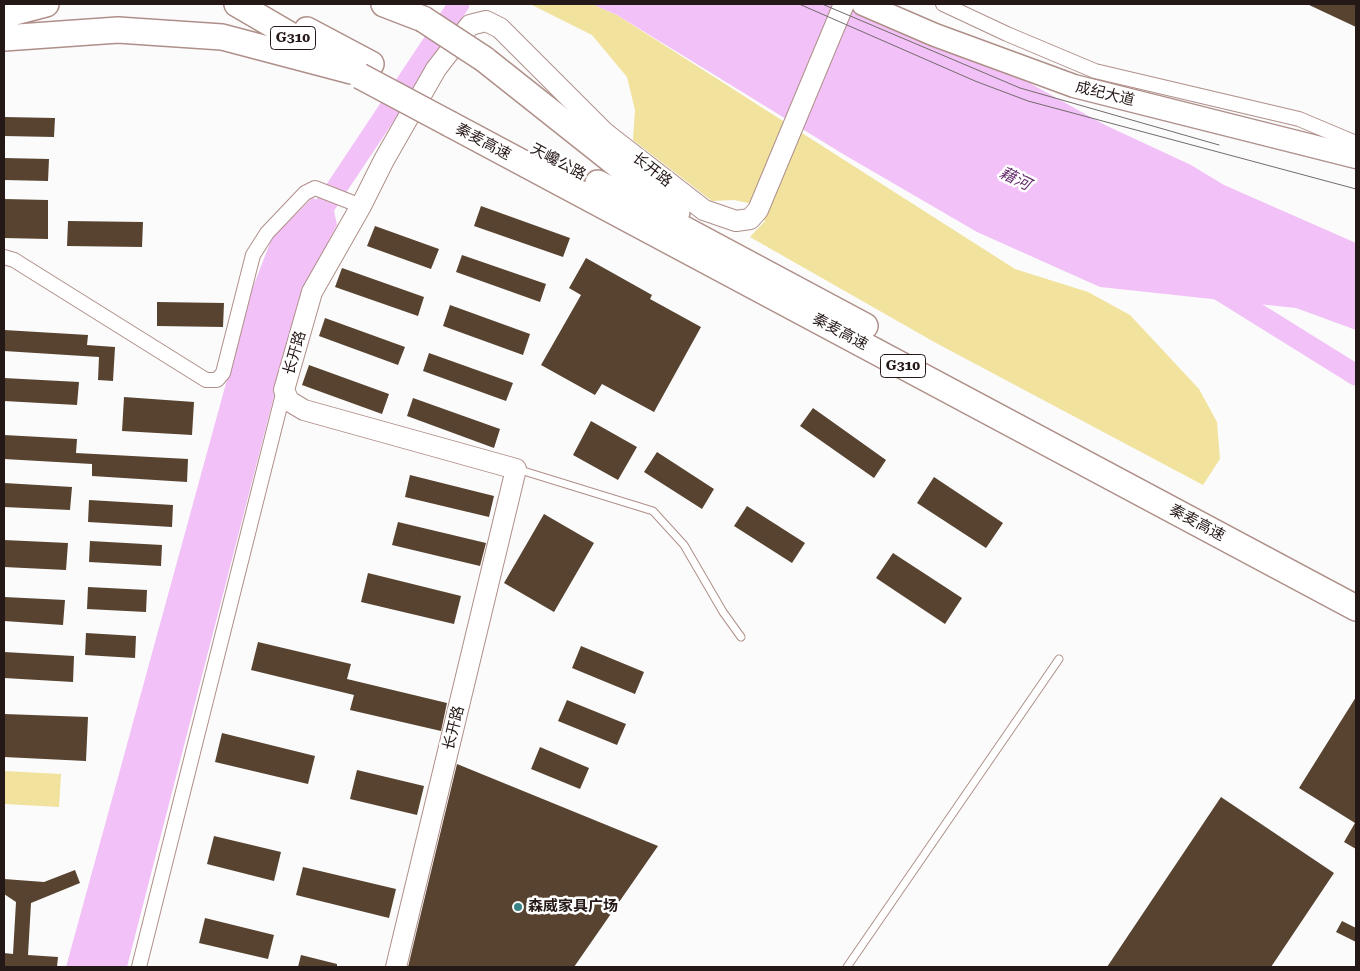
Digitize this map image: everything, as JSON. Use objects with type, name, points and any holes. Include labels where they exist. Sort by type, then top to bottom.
[{"type":"highway","points":[[4,15],[46,4]]},
{"type":"highway","name":"G310","points":[[236,4],[355,73]]},
{"type":"highway","name":"天巉公路","points":[[258,4],[726,251]]},
{"type":"highway","points":[[384,4],[423,19],[484,59],[726,251]]},
{"type":"highway","points":[[4,38],[118,30],[222,37],[355,73]]},
{"type":"highway","name":"秦麦高速","points":[[355,73],[1356,608]]},
{"type":"highway","name":"秦麦高速","points":[[726,251],[1356,591]]},
{"type":"main road","name":"成纪大道","points":[[863,4],[935,35],[1074,86],[1260,126],[1356,143]]},
{"type":"main road","name":"成纪大道","points":[[895,4],[1075,76],[1260,126],[1356,156]]},
{"type":"street","name":"长开路","points":[[396,967],[516,469],[304,410],[289,401],[284,390],[312,292],[352,202],[384,160],[436,69],[470,25],[486,21],[500,28],[605,133],[704,210],[736,221],[750,219],[758,210],[844,4]]},
{"type":"street","points":[[943,4],[1007,34],[1095,71],[1299,119],[1356,143]]},
{"type":"street","points":[[4,257],[14,260],[206,380],[217,380],[223,373],[253,254],[267,233],[305,193],[315,188],[352,202]]},
{"type":"street","points":[[139,967],[284,390]]},
{"type":"lane","points":[[516,469],[653,511],[684,545],[723,612],[741,637]]},
{"type":"lane","points":[[847,967],[1059,659]]},
{"type":"shaded area","points":[[530,4],[592,4],[617,15],[1015,269],[1088,292],[1130,315],[1199,389],[1217,422],[1220,459],[1203,485],[936,343],[750,237],[765,221],[753,204],[734,200],[712,201],[633,140],[635,110],[627,77],[592,35]]},
{"type":"shaded area","points":[[4,771],[61,774],[59,807],[4,804]]},
{"type":"water","points":[[592,4],[864,4],[990,61],[1105,125],[1191,165],[1224,185],[1356,243],[1356,330],[1296,308],[1100,287],[977,232],[843,154],[617,15]]},
{"type":"water","points":[[312,198],[333,206],[337,225],[299,299],[127,967],[66,967],[251,292],[272,238]]},
{"type":"building","points":[[1307,4],[1356,4],[1356,27]]},
{"type":"building","points":[[4,117],[55,118],[54,137],[4,136]]},
{"type":"building","points":[[4,158],[49,159],[48,181],[4,180]]},
{"type":"building","points":[[4,199],[48,200],[48,239],[4,238]]},
{"type":"building","points":[[481,206],[570,238],[563,257],[474,226]]},
{"type":"building","points":[[68,221],[143,222],[142,247],[67,246]]},
{"type":"building","points":[[375,226],[439,249],[431,269],[367,246]]},
{"type":"building","points":[[462,255],[546,284],[540,302],[456,272]]},
{"type":"building","points":[[586,258],[652,295],[650,299],[701,327],[654,412],[602,384],[595,395],[541,365],[581,295],[569,288]]},
{"type":"building","points":[[342,268],[424,297],[418,316],[335,287]]},
{"type":"building","points":[[157,302],[224,303],[223,327],[157,326]]},
{"type":"building","points":[[450,305],[530,334],[523,355],[443,326]]},
{"type":"building","points":[[325,318],[405,347],[398,365],[319,336]]},
{"type":"building","points":[[4,330],[88,335],[87,345],[115,347],[113,381],[98,380],[99,357],[4,351]]},
{"type":"building","points":[[429,353],[513,383],[506,401],[423,371]]},
{"type":"building","points":[[309,365],[389,394],[382,414],[302,385]]},
{"type":"building","points":[[4,378],[79,382],[77,405],[4,401]]},
{"type":"building","points":[[124,397],[194,402],[192,435],[122,431]]},
{"type":"building","points":[[413,398],[500,429],[494,448],[407,416]]},
{"type":"building","points":[[813,408],[886,460],[874,478],[800,426]]},
{"type":"building","points":[[591,421],[637,447],[618,480],[573,455]]},
{"type":"building","points":[[4,435],[77,439],[76,453],[188,459],[187,482],[92,476],[92,464],[4,459]]},
{"type":"building","points":[[657,452],[714,489],[702,509],[644,472]]},
{"type":"building","points":[[410,475],[494,496],[489,517],[405,497]]},
{"type":"building","points":[[934,477],[1003,523],[986,548],[917,503]]},
{"type":"building","points":[[4,483],[72,487],[70,510],[4,507]]},
{"type":"building","points":[[89,500],[173,505],[172,527],[88,522]]},
{"type":"building","points":[[747,506],[805,543],[792,563],[734,526]]},
{"type":"building","points":[[544,514],[594,543],[554,612],[504,583]]},
{"type":"building","points":[[398,522],[486,543],[480,566],[392,545]]},
{"type":"building","points":[[4,540],[68,543],[66,570],[4,567]]},
{"type":"building","points":[[90,541],[162,545],[161,566],[89,562]]},
{"type":"building","points":[[893,553],[962,598],[945,624],[876,578]]},
{"type":"building","points":[[368,573],[461,596],[454,624],[361,602]]},
{"type":"building","points":[[88,587],[147,590],[146,612],[87,609]]},
{"type":"building","points":[[4,597],[65,600],[63,625],[4,621]]},
{"type":"building","points":[[86,633],[136,636],[135,658],[85,655]]},
{"type":"building","points":[[258,642],[351,664],[347,679],[447,703],[441,731],[350,710],[354,695],[251,670]]},
{"type":"building","points":[[581,646],[644,672],[635,694],[572,668]]},
{"type":"building","points":[[4,652],[74,656],[73,682],[4,678]]},
{"type":"building","points":[[1356,697],[1356,849],[1344,842],[1355,823],[1299,788]]},
{"type":"building","points":[[567,700],[626,724],[617,745],[558,721]]},
{"type":"building","points":[[4,714],[88,717],[86,761],[4,757]]},
{"type":"building","points":[[222,733],[315,756],[308,784],[215,762]]},
{"type":"building","points":[[540,747],[589,768],[580,789],[531,769]]},
{"type":"building","name":"森威家具广场","points":[[457,764],[658,846],[574,967],[408,967]]},
{"type":"building","points":[[357,770],[424,786],[417,815],[350,799]]},
{"type":"building","points":[[1221,797],[1334,873],[1271,967],[1107,967]]},
{"type":"building","points":[[214,836],[281,852],[274,881],[207,864]]},
{"type":"building","points":[[303,867],[396,889],[389,918],[296,895]]},
{"type":"building","points":[[75,870],[80,883],[31,903],[28,955],[58,957],[57,967],[4,967],[4,953],[13,954],[16,902],[4,894],[4,879],[44,882]]},
{"type":"building","points":[[205,918],[274,935],[268,959],[199,943]]},
{"type":"building","points":[[1342,921],[1356,928],[1356,942],[1336,932]]},
{"type":"building","points":[[301,955],[337,964],[337,967],[298,967]]},
{"type":"waterway","points":[[310,228],[459,4]]},
{"type":"waterway","name":"藉河","points":[[1213,286],[1356,375]]},
{"type":"tram line","points":[[799,4],[975,81],[1028,101],[1356,189]]},
{"type":"tram line","points":[[822,4],[1020,88],[1219,145]]},
{"type":"place","name":"森威家具广场","points":[[518,907]]}]
